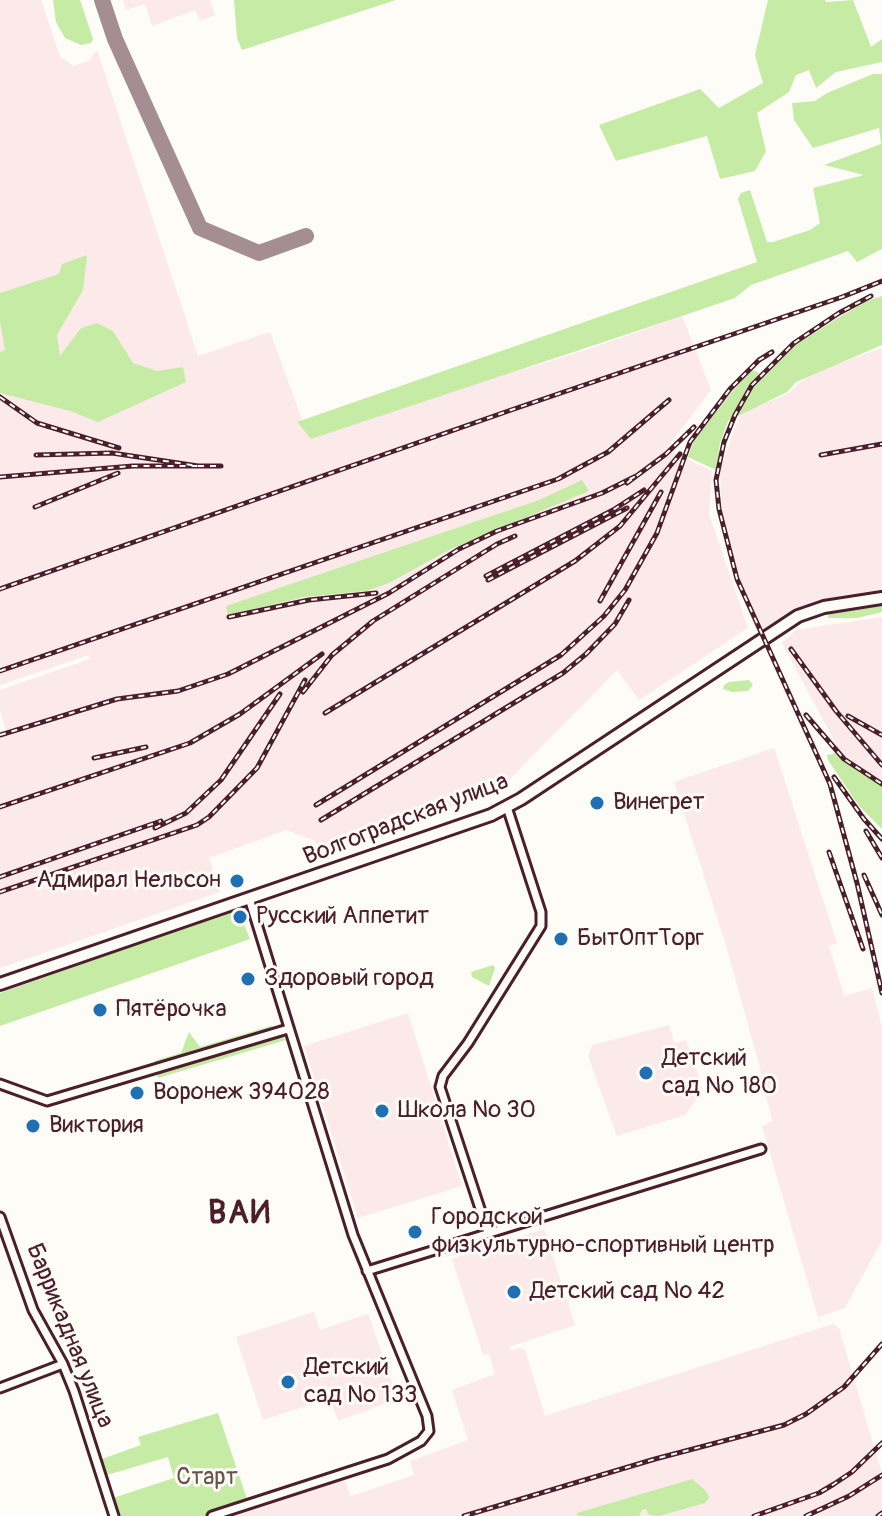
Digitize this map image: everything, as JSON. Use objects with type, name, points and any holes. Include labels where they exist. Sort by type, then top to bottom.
[{"type":"main road","name":"Волгоградская улица","points":[[0,984],[507,807],[798,616],[824,607],[882,598]]},
{"type":"street","points":[[488,1233],[440,1087],[443,1076],[468,1043],[541,926],[541,912],[507,807]]},
{"type":"street","points":[[212,1516],[388,1459],[421,1441],[429,1431],[427,1416],[367,1271],[249,898]]},
{"type":"street","points":[[0,1084],[47,1101],[288,1029]]},
{"type":"street","points":[[367,1271],[761,1149]]},
{"type":"street","name":"Баррикадная улица","points":[[0,1217],[33,1310],[63,1364],[114,1516]]},
{"type":"street","points":[[0,1388],[63,1364]]},
{"type":"shaded area","points":[[0,0],[41,0],[60,57],[74,66],[90,60],[97,50],[198,356],[270,332],[302,420],[297,422],[407,405],[589,349],[682,316],[711,390],[666,449],[712,471],[709,514],[748,628],[639,700],[617,670],[500,789],[322,855],[315,841],[286,830],[209,858],[220,892],[0,968],[0,732],[6,730],[0,710],[0,690],[90,659],[89,655],[0,685]],"holes":[[[582,481],[588,491],[451,549],[389,583],[367,591],[226,607],[539,500]]]},
{"type":"shaded area","points":[[123,0],[210,0],[215,15],[200,21],[195,10],[152,26],[145,4],[126,10]]},
{"type":"shaded area","points":[[882,348],[882,590],[830,598],[793,611],[757,632],[735,577],[722,518],[720,469],[741,413],[789,393],[817,371]]},
{"type":"shaded area","points":[[882,617],[882,818],[865,808],[832,753],[838,748],[782,643],[796,630]]},
{"type":"shaded area","points":[[774,748],[837,943],[829,946],[844,996],[872,988],[882,1028],[882,1240],[845,1308],[818,1317],[762,1126],[772,1121],[760,1068],[726,945],[674,782]]},
{"type":"shaded area","name":"Школа № 30","points":[[408,1013],[462,1186],[358,1218],[304,1046]]},
{"type":"shaded area","name":"Детский сад № 180","points":[[669,1025],[674,1043],[686,1040],[703,1090],[685,1115],[617,1136],[588,1056],[592,1045]]},
{"type":"shaded area","points":[[544,1229],[575,1325],[509,1347],[511,1351],[525,1350],[545,1416],[833,1324],[839,1328],[882,1474],[882,1516],[231,1516],[345,1480],[350,1496],[360,1493],[414,1475],[410,1461],[468,1440],[452,1390],[495,1374],[489,1354],[483,1355],[452,1259]]},
{"type":"shaded area","name":"Детский сад № 133","points":[[314,1312],[320,1330],[368,1314],[398,1399],[338,1421],[330,1398],[263,1420],[236,1337]]},
{"type":"green space","points":[[53,0],[80,0],[93,39],[91,43],[81,45],[65,38],[56,22]]},
{"type":"green space","points":[[234,0],[396,0],[242,50],[237,38]]},
{"type":"green space","points":[[768,0],[853,0],[871,47],[882,39],[882,62],[836,72],[816,88],[809,70],[796,75],[789,92],[757,113],[766,151],[755,171],[720,179],[707,136],[616,161],[599,125],[700,89],[719,108],[763,83],[755,55]]},
{"type":"green space","points":[[873,74],[882,74],[882,249],[857,262],[848,251],[751,285],[735,298],[311,439],[297,422],[757,262],[738,199],[741,193],[750,190],[767,242],[810,230],[820,223],[813,188],[864,175],[824,165],[881,144],[879,128],[813,148],[794,120],[792,103],[815,101]]},
{"type":"green space","points":[[87,255],[83,290],[57,335],[60,356],[81,328],[97,323],[113,331],[133,363],[157,371],[183,367],[186,382],[98,422],[70,411],[0,393],[0,352],[5,350],[0,321],[0,293],[59,274],[62,264]]},
{"type":"green space","points":[[882,296],[882,345],[796,382],[787,392],[728,421],[720,443],[716,470],[688,457],[693,442],[752,370],[765,376],[795,345],[867,301]]},
{"type":"green space","points":[[582,480],[589,491],[451,549],[389,583],[367,591],[305,597],[228,615],[226,606],[539,500]]},
{"type":"green space","points":[[882,603],[882,612],[857,618],[828,618],[829,613]]},
{"type":"green space","points":[[749,680],[753,685],[748,691],[723,689],[729,682]]},
{"type":"green space","points":[[837,753],[882,787],[882,829],[859,806],[828,760],[827,755]]},
{"type":"green space","points":[[238,909],[250,939],[0,1026],[0,993]]},
{"type":"green space","points":[[493,965],[495,968],[489,986],[472,977],[471,972]]},
{"type":"green space","points":[[271,1026],[286,1040],[158,1078],[154,1061],[181,1053],[189,1032],[200,1047]]},
{"type":"green space","name":"Старт","points":[[218,1413],[248,1502],[204,1516],[118,1516],[113,1498],[174,1478],[168,1457],[107,1475],[102,1459],[141,1445],[138,1437]]},
{"type":"green space","points":[[692,1479],[707,1492],[709,1498],[705,1503],[659,1516],[649,1515],[646,1509],[639,1516],[578,1516],[577,1513]]},
{"type":"taxiway","points":[[102,0],[115,39],[200,228],[259,253],[306,236]]},
{"type":"railway","points":[[0,589],[882,281]]},
{"type":"railway","points":[[871,296],[794,343],[752,385],[724,442],[716,480],[719,509],[737,579],[830,784],[882,993]]},
{"type":"railway","points":[[316,805],[561,655],[604,616],[625,590],[657,533],[690,442],[730,389],[759,360],[772,352]]},
{"type":"railway","points":[[0,397],[37,423],[119,448]]},
{"type":"railway","points":[[0,671],[558,479],[608,452],[669,400]]},
{"type":"railway","points":[[627,483],[666,454],[694,427]]},
{"type":"railway","points":[[821,455],[882,444]]},
{"type":"railway","points":[[0,477],[133,466],[198,466],[112,453],[36,455]]},
{"type":"railway","points":[[325,713],[575,561],[620,526],[680,454]]},
{"type":"railway","points":[[198,466],[221,466]]},
{"type":"railway","points":[[35,507],[118,473]]},
{"type":"railway","points":[[0,735],[117,699],[178,691],[228,674],[389,593],[459,549],[497,531],[602,493],[636,476]]},
{"type":"railway","points":[[486,576],[613,510],[644,490]]},
{"type":"railway","points":[[600,601],[661,492]]},
{"type":"railway","points":[[488,580],[627,508]]},
{"type":"railway","points":[[303,692],[332,655],[373,621],[515,536]]},
{"type":"railway","points":[[229,617],[309,600],[376,593]]},
{"type":"railway","points":[[321,820],[563,673],[615,624],[629,600]]},
{"type":"railway","points":[[791,649],[836,711],[882,765]]},
{"type":"railway","points":[[0,807],[190,743],[240,714],[322,654]]},
{"type":"railway","points":[[0,892],[197,825],[209,817],[257,768],[305,680]]},
{"type":"railway","points":[[155,828],[186,813],[221,780],[280,694]]},
{"type":"railway","points":[[806,715],[844,759],[882,784]]},
{"type":"railway","points":[[848,716],[882,735]]},
{"type":"railway","points":[[94,758],[146,747]]},
{"type":"railway","points":[[834,777],[882,839]]},
{"type":"railway","points":[[0,877],[161,821]]},
{"type":"railway","points":[[866,831],[882,858]]},
{"type":"railway","points":[[829,852],[863,949]]},
{"type":"railway","points":[[864,875],[882,915]]},
{"type":"railway","points":[[464,1516],[655,1459],[784,1425],[806,1414],[844,1387],[882,1344]]},
{"type":"railway","points":[[754,1516],[819,1493],[852,1472],[882,1443]]},
{"type":"railway","points":[[806,1516],[849,1496],[882,1475]]},
{"type":"railway","points":[[878,1516],[882,1513]]},
{"type":"place","name":"Винегрет","points":[[597,803]]},
{"type":"place","name":"Адмирал Нельсон","points":[[237,881]]},
{"type":"place","name":"Русский Аппетит","points":[[240,917]]},
{"type":"place","name":"БытОптТорг","points":[[561,939]]},
{"type":"place","name":"Здоровый город","points":[[248,979]]},
{"type":"place","name":"Пятёрочка","points":[[100,1010]]},
{"type":"place","name":"Детский сад № 180","points":[[646,1073]]},
{"type":"place","name":"Воронеж 394028","points":[[137,1093]]},
{"type":"place","name":"Школа № 30","points":[[382,1111]]},
{"type":"place","name":"Виктория","points":[[33,1126]]},
{"type":"place","name":"Городской физкультурно-спортивный центр","points":[[415,1232]]},
{"type":"place","name":"Детский сад № 42","points":[[514,1292]]},
{"type":"place","name":"Детский сад № 133","points":[[288,1382]]},
{"type":"district","name":"ВАИ","points":[[240,1215]]}]
